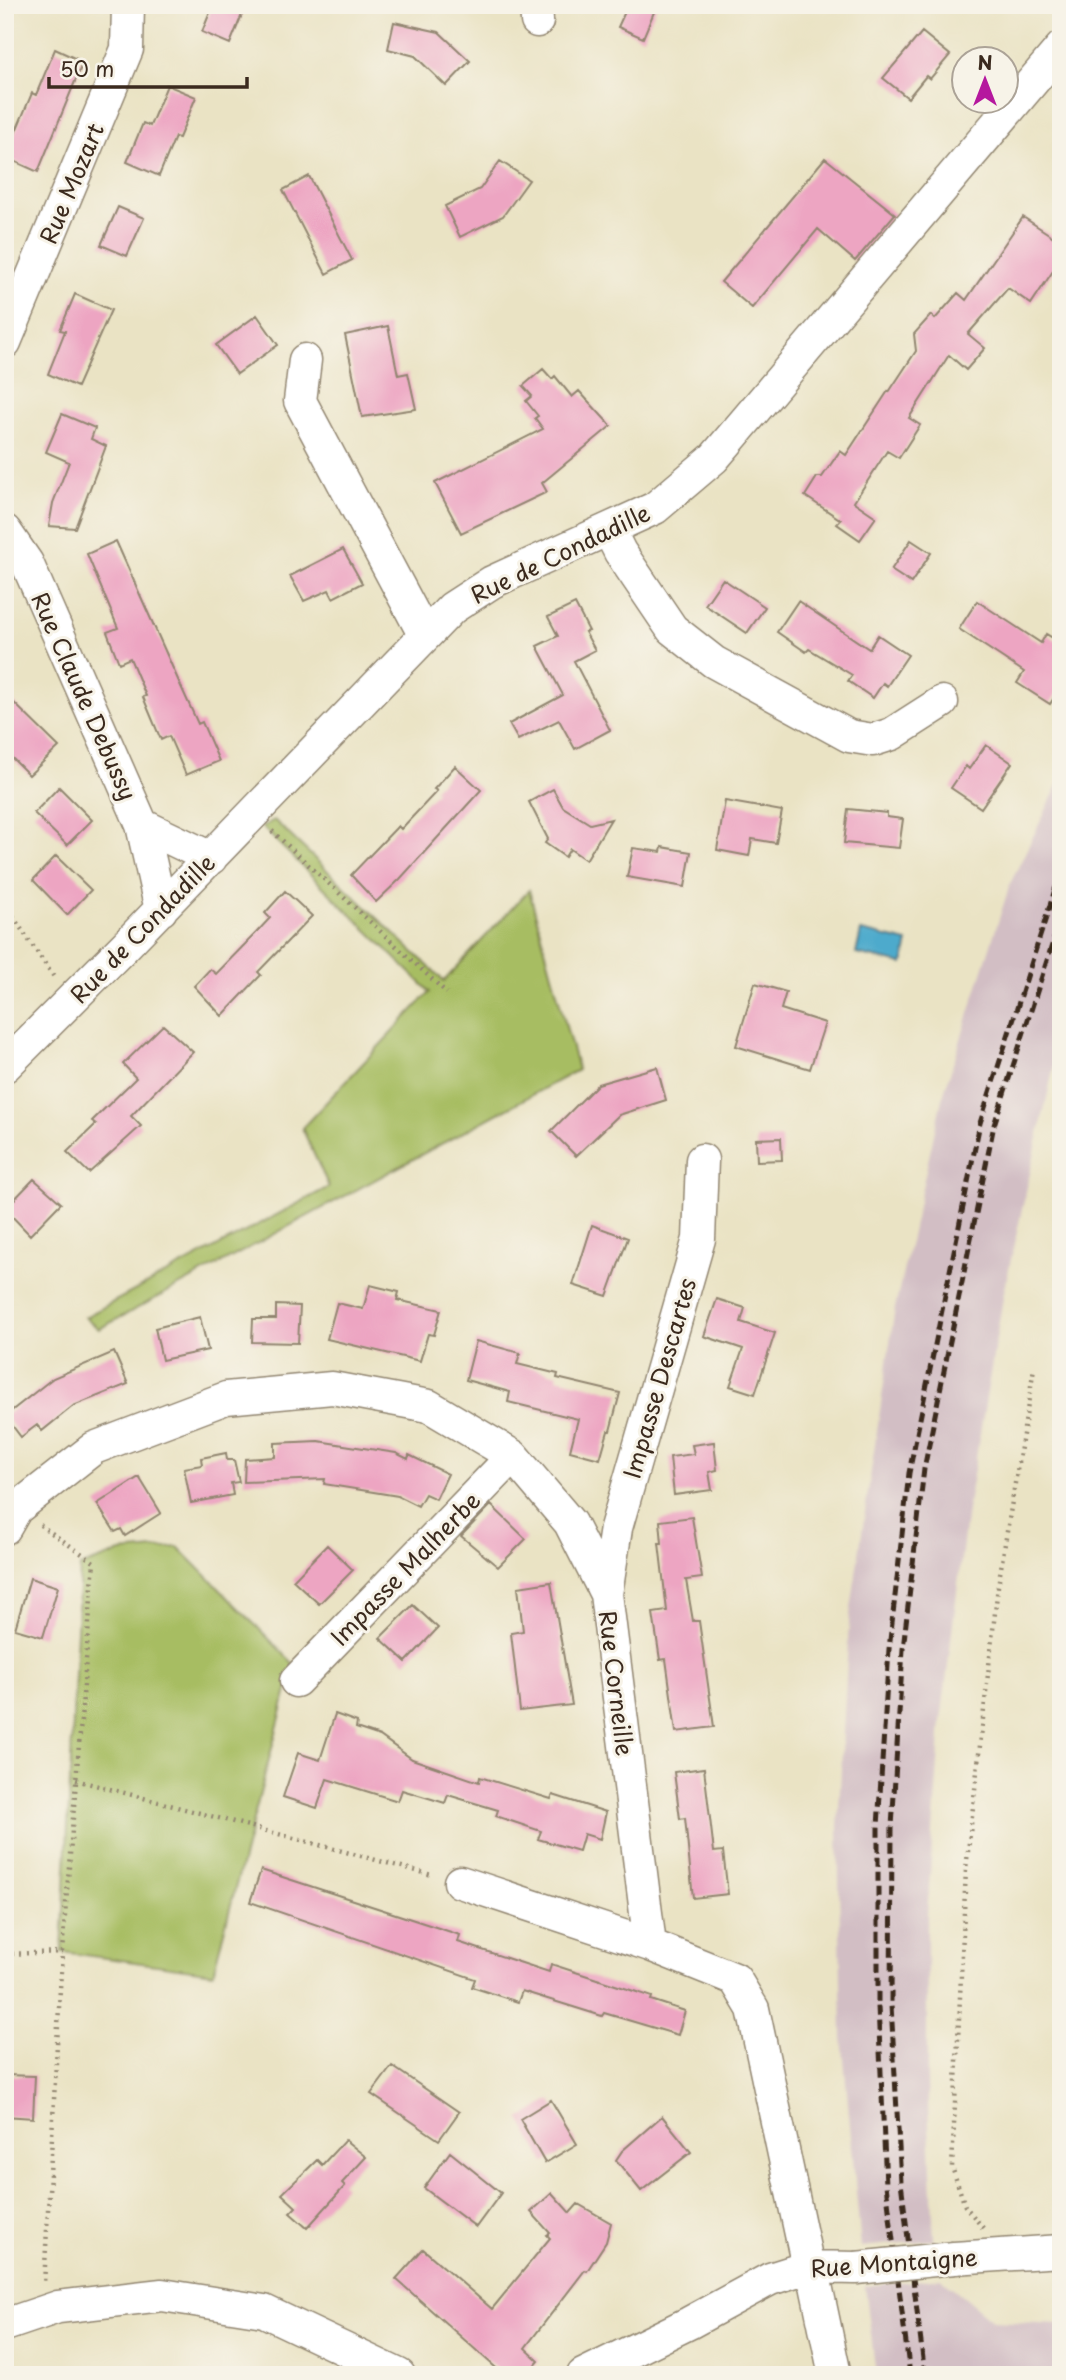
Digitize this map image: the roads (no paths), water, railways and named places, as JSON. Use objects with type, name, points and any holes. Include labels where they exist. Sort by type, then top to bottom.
[{"type":"street","name":"Rue Mozart","points":[[9,325],[127,49],[128,5]]},
{"type":"street","name":"Rue de Condadille","points":[[5,1066],[161,910],[452,608],[492,582],[655,508],[714,458],[1061,48]]},
{"type":"street","points":[[305,360],[300,401],[425,636]]},
{"type":"street","points":[[609,530],[620,552],[672,629],[714,662],[849,736],[873,740],[892,734],[942,702]]},
{"type":"street","name":"Rue Claude Debussy","points":[[5,531],[27,563],[142,825],[161,910]]},
{"type":"street","name":"Rue Claude Debussy","points":[[142,825],[211,858]]},
{"type":"street","name":"Impasse Descartes","points":[[606,1594],[617,1528],[699,1238],[702,1160]]},
{"type":"street","name":"Rue Corneille","points":[[11,1519],[94,1448],[226,1398],[332,1388],[429,1406],[513,1456],[570,1523],[606,1594],[650,1945]]},
{"type":"street","name":"Impasse Malherbe","points":[[296,1681],[513,1456]]},
{"type":"street","points":[[460,1882],[650,1945],[735,1979],[753,2009],[808,2267],[816,2285],[835,2375]]},
{"type":"street","name":"Rue Montaigne","points":[[583,2375],[689,2323],[770,2279],[808,2267],[856,2267],[1061,2251]]},
{"type":"street","points":[[5,2325],[58,2307],[162,2295],[264,2311],[399,2375]]},
{"type":"water","points":[[861,931],[908,942],[903,964],[856,954]]},
{"type":"railway","points":[[910,2375],[886,2185],[878,2006],[878,1827],[889,1649],[909,1473],[980,1123],[1061,871]]},
{"type":"railway","points":[[925,2375],[901,2182],[891,2005],[892,1827],[903,1649],[924,1469],[994,1125],[1061,917]]}]
